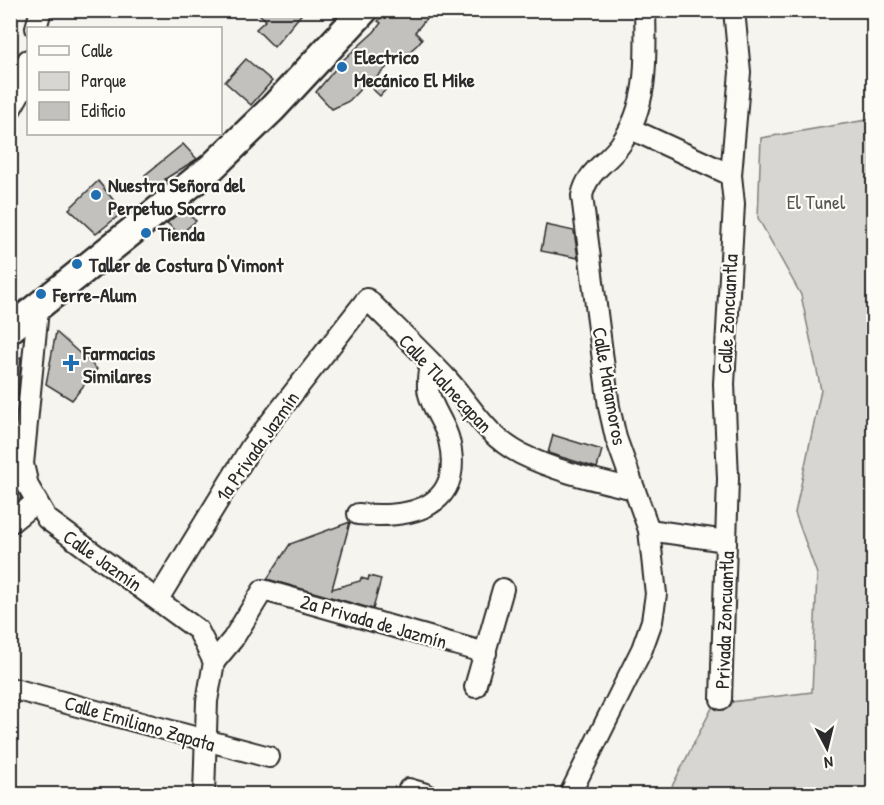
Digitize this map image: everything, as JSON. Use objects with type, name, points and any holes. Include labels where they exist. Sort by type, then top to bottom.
[{"type":"main road","points":[[10,329],[38,309],[212,167],[272,109],[364,10]]},
{"type":"street","points":[[36,27],[41,10]]},
{"type":"street","name":"Calle Matamoros","points":[[570,795],[642,649],[652,621],[656,594],[650,530],[616,438],[609,406],[582,196],[584,184],[591,173],[618,148],[632,129],[646,76],[645,10]]},
{"type":"street","name":"Calle Zoncuantla","points":[[726,541],[728,479],[724,384],[734,204],[731,175],[740,72],[734,10]]},
{"type":"street","points":[[10,110],[21,91],[27,64]]},
{"type":"street","points":[[632,129],[731,175]]},
{"type":"street","name":"Calle Tlalnecapan","points":[[367,299],[450,382],[482,425],[521,454],[564,472],[634,489]]},
{"type":"street","name":"1a Privada Jazmín","points":[[158,599],[251,447],[367,299]]},
{"type":"street","name":"Calle Jazmín","points":[[38,309],[23,464],[28,486],[47,519],[198,630],[214,662]]},
{"type":"street","points":[[358,514],[387,517],[416,513],[435,502],[448,484],[453,463],[448,438],[428,392],[430,362]]},
{"type":"street","points":[[10,523],[36,502]]},
{"type":"street","points":[[650,530],[726,541]]},
{"type":"street","name":"Privada Zoncuantla","points":[[721,699],[726,541]]},
{"type":"street","points":[[475,687],[503,589]]},
{"type":"street","name":"2a Privada de Jazmín","points":[[214,662],[233,639],[263,590],[486,653]]},
{"type":"street","points":[[204,795],[204,741],[214,662]]},
{"type":"street","name":"Calle Emiliano Zapata","points":[[10,688],[269,757]]},
{"type":"green space","name":"El Tunel","points":[[873,119],[873,794],[668,794],[714,704],[812,692],[817,574],[795,513],[821,390],[801,295],[758,218],[761,138]]},
{"type":"building","points":[[254,10],[305,10],[274,47],[256,29],[266,20]]},
{"type":"building","points":[[387,10],[434,10],[415,32],[422,39],[417,45],[401,59],[398,56],[377,77],[388,87],[380,96],[366,83],[349,101],[332,109],[316,92],[342,61],[374,32],[381,23],[378,21]]},
{"type":"building","points":[[246,59],[272,81],[251,105],[225,82]]},
{"type":"building","points":[[183,144],[197,159],[165,179],[168,182],[157,191],[145,175]]},
{"type":"building","name":"Nuestra Señora del Perpetuo Socrro","points":[[98,181],[123,212],[96,234],[69,209]]},
{"type":"building","points":[[183,210],[196,221],[180,234],[167,223]]},
{"type":"building","points":[[546,225],[574,231],[578,258],[541,251]]},
{"type":"building","name":"Farmacias Similares","points":[[56,332],[97,369],[72,400],[46,384]]},
{"type":"building","points":[[21,357],[18,396],[10,398],[10,364]]},
{"type":"building","points":[[553,435],[602,450],[597,468],[548,453]]},
{"type":"building","points":[[15,483],[21,498],[10,506],[10,487]]},
{"type":"building","points":[[350,522],[332,589],[360,581],[361,578],[368,580],[369,576],[381,579],[373,609],[267,579],[290,544]]},
{"type":"place","name":"Electrico Mecánico El Mike","points":[[342,67]]},
{"type":"place","name":"Nuestra Señora del Perpetuo Socrro","points":[[96,195]]},
{"type":"place","name":"Tienda","points":[[146,233]]},
{"type":"place","name":"Taller de Costura D'Vimont","points":[[77,264]]},
{"type":"place","name":"Ferre-Alum","points":[[41,294]]},
{"type":"place","name":"Farmacias Similares","points":[[71,363]]}]
